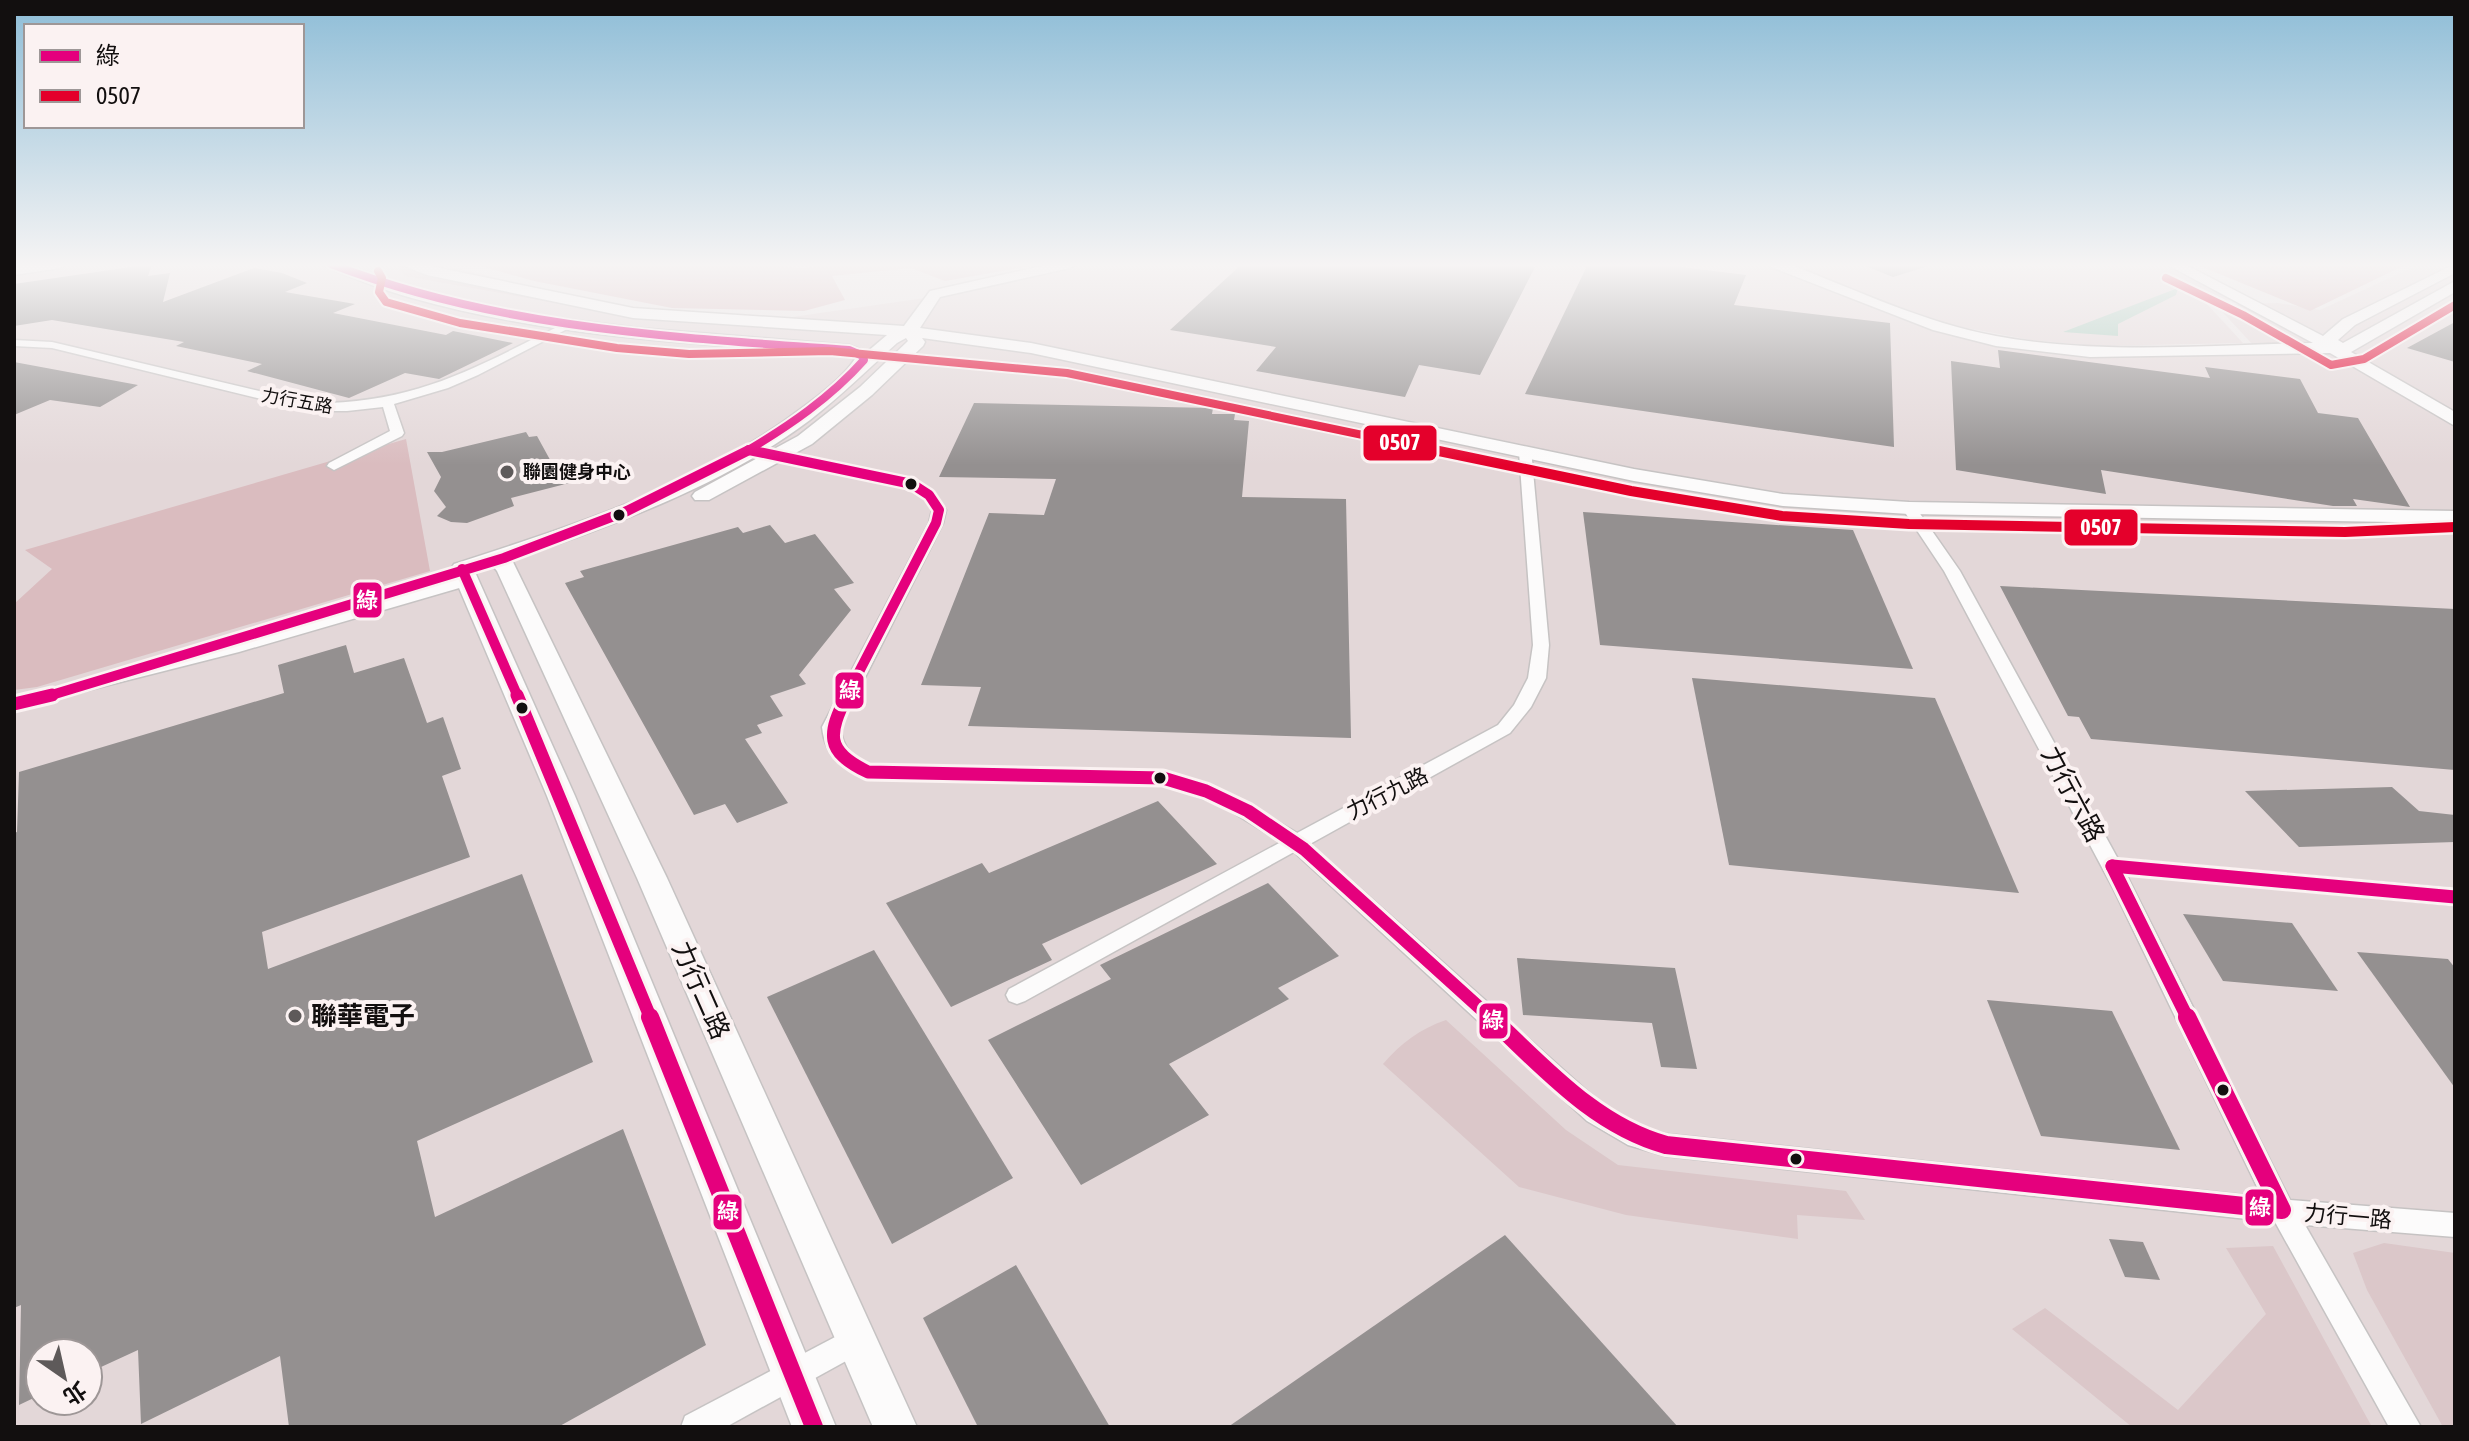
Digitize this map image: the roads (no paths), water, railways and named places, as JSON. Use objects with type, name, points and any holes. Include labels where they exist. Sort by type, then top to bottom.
[{"type":"street","name":"力行五路","points":[[14,343],[52,345],[310,407],[343,409],[388,404],[430,393],[556,331]]},
{"type":"street","points":[[614,331],[849,350],[863,356],[864,360],[855,371]]},
{"type":"street","points":[[832,331],[1031,348],[1719,492],[1783,500],[1909,508],[2455,517]]},
{"type":"street","points":[[14,704],[149,669],[503,564],[626,532],[780,456],[825,425],[910,331]]},
{"type":"street","points":[[1959,331],[1996,341],[2090,352],[2330,342],[2354,331]]},
{"type":"street","points":[[2312,331],[2455,420]]},
{"type":"street","points":[[2328,331],[2330,342]]},
{"type":"street","points":[[2330,342],[2348,331]]},
{"type":"street","points":[[689,338],[771,334],[906,338]]},
{"type":"street","points":[[503,564],[691,484],[791,425],[855,371],[906,338]]},
{"type":"street","points":[[2330,342],[2455,410]]},
{"type":"street","points":[[334,466],[397,433],[388,404]]},
{"type":"street","name":"力行一路","points":[[749,450],[912,484],[929,495],[939,510],[936,523],[831,727],[832,742],[838,755],[868,772],[1163,778],[1182,782],[1249,811],[1297,840],[1352,894],[1596,1114],[1637,1137],[1666,1145],[2282,1210],[2455,1225]]},
{"type":"street","name":"力行九路","points":[[1017,995],[1297,840],[1462,755],[1504,729],[1522,707],[1537,678],[1541,645],[1526,452]]},
{"type":"street","name":"力行六路","points":[[1909,508],[1952,571],[2112,866],[2282,1210],[2406,1427]]},
{"type":"street","points":[[2421,515],[2455,511]]},
{"type":"street","name":"力行二路","points":[[503,564],[652,878],[895,1427]]},
{"type":"street","points":[[465,575],[561,796],[814,1427]]},
{"type":"street","points":[[2112,866],[2455,897]]},
{"type":"street","points":[[696,1427],[856,1340]]},
{"type":"place","name":"聯園健身中心","points":[[507,472]]},
{"type":"place","name":"聯華電子","points":[[295,1016]]}]
